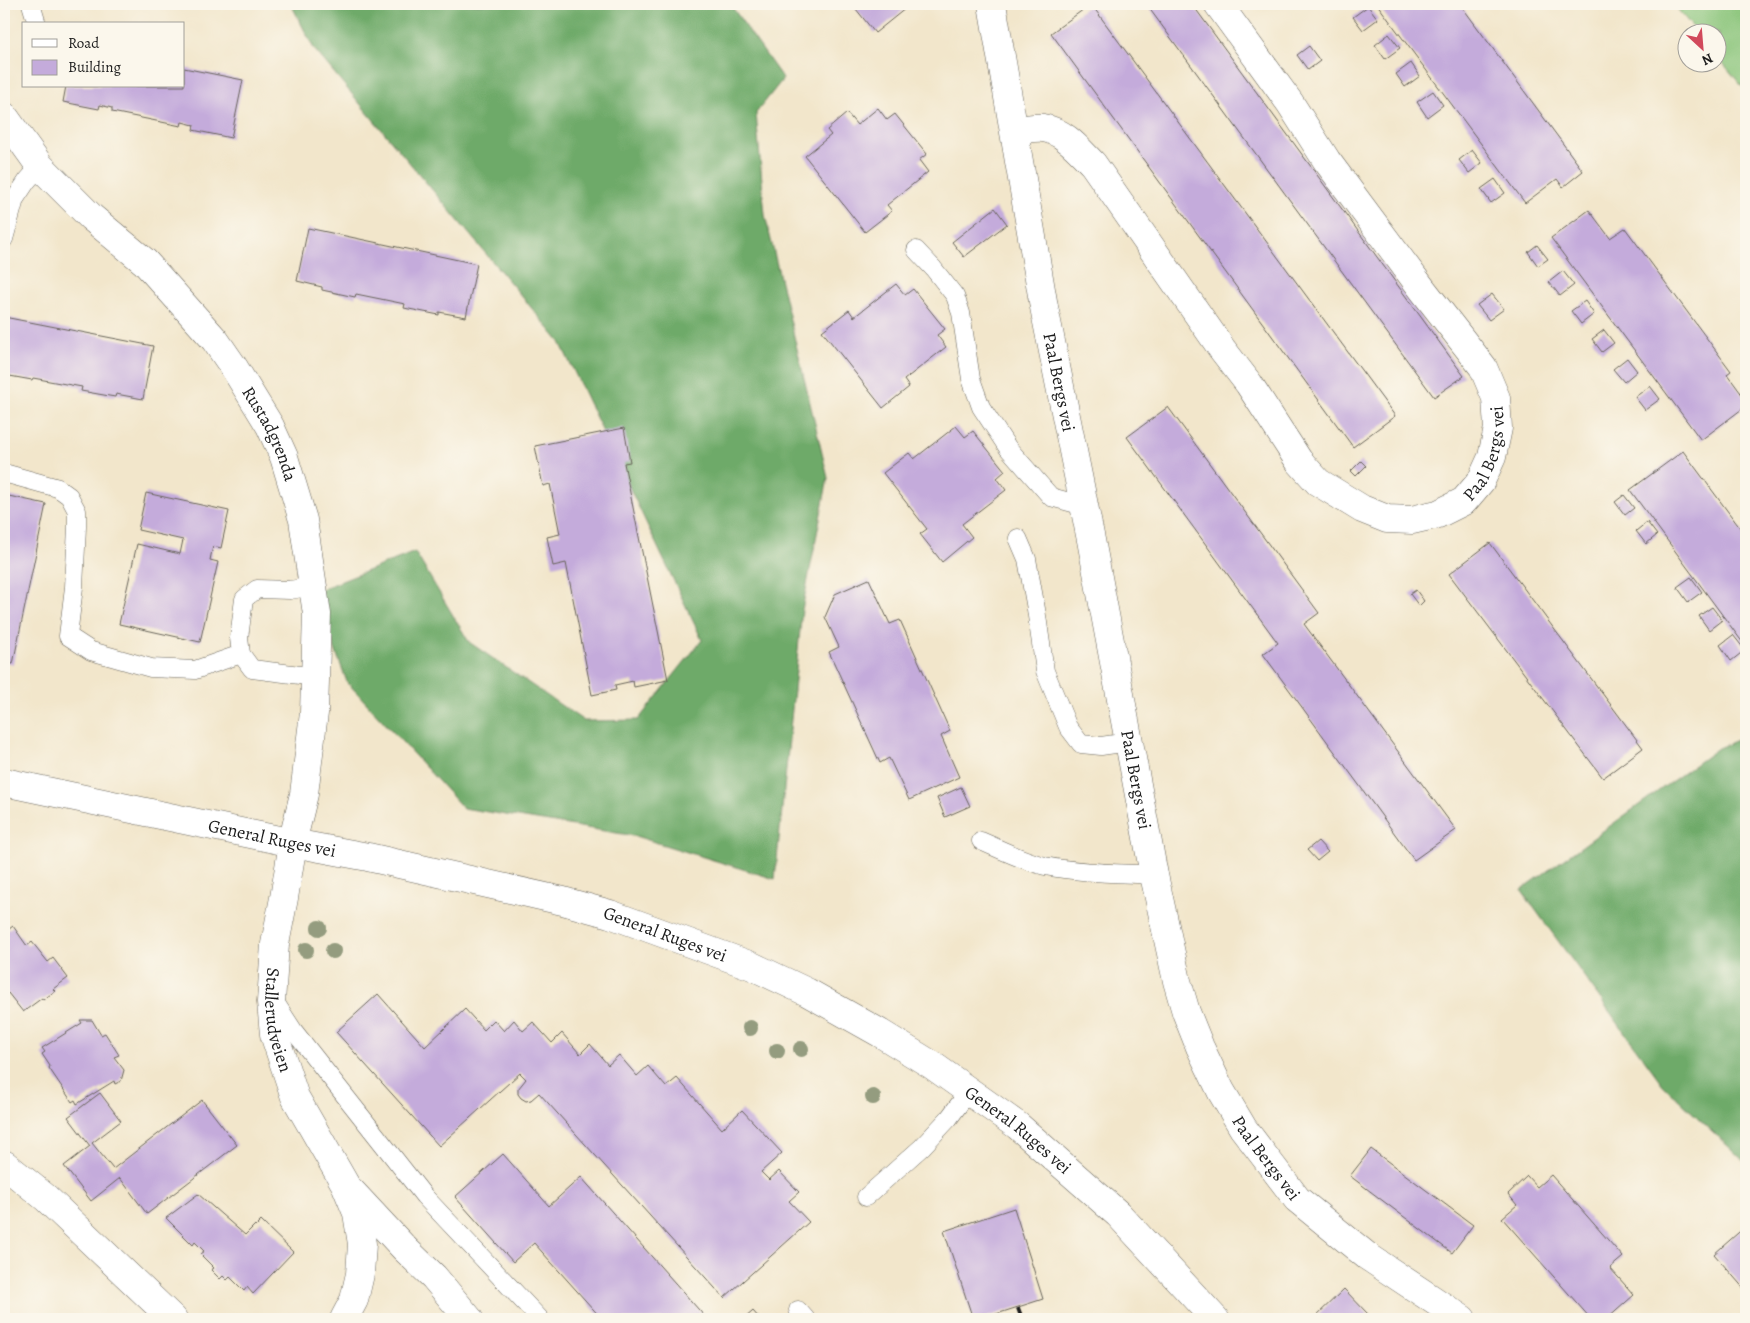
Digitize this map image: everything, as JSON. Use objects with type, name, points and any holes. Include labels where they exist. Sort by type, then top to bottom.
[{"type":"street","name":"Paal Bergs vei","points":[[992,4],[1044,307],[1154,875],[1177,981],[1186,1012],[1221,1091],[1243,1128],[1297,1199],[1367,1256],[1462,1319]]},
{"type":"street","name":"Paal Bergs vei","points":[[1015,130],[1042,128],[1050,131],[1067,139],[1093,164],[1222,349],[1249,384],[1298,461],[1318,482],[1362,509],[1387,519],[1412,520],[1438,514],[1464,500],[1481,481],[1492,456],[1498,428],[1496,398],[1483,367],[1327,161],[1290,103],[1218,4]]},
{"type":"street","name":"Rustadgrenda","points":[[4,116],[40,166],[91,217],[145,262],[214,340],[235,369],[270,426],[284,457],[303,520],[317,614],[314,713],[304,794],[293,843]]},
{"type":"street","name":"General Ruges vei","points":[[4,782],[368,857],[563,902],[610,914],[752,966],[807,992],[932,1065],[1018,1126],[1118,1214],[1215,1319]]},
{"type":"street","name":"Stallerudveien","points":[[293,843],[275,944],[271,996],[274,1034],[295,1097],[345,1184],[357,1213],[362,1244],[360,1274],[354,1300],[344,1319]]},
{"type":"street","points":[[4,1164],[46,1198],[173,1319]]},
{"type":"street","name":"Stallerudveien","points":[[345,1184],[405,1249],[434,1277],[469,1319]]},
{"type":"lane","points":[[31,4],[36,22]]},
{"type":"lane","points":[[4,239],[15,199],[27,180],[40,166]]},
{"type":"lane","points":[[916,250],[955,296],[961,313],[971,379],[981,407],[1008,448],[1051,497],[1084,506]]},
{"type":"lane","points":[[4,473],[58,488],[70,496],[77,511],[78,528],[74,587],[68,636],[91,651],[151,668],[195,670],[241,654]]},
{"type":"lane","points":[[1018,538],[1027,559],[1045,671],[1068,727],[1080,744],[1101,746],[1129,742]]},
{"type":"lane","points":[[314,586],[290,590],[257,589],[244,599],[239,638],[241,654],[252,669],[316,677]]},
{"type":"lane","points":[[980,840],[1020,858],[1045,866],[1154,875]]},
{"type":"lane","points":[[271,996],[293,1030],[424,1196],[540,1319]]},
{"type":"lane","points":[[866,1197],[922,1148],[949,1118],[969,1091]]},
{"type":"green space","points":[[291,4],[730,4],[783,79],[756,113],[765,215],[828,478],[802,610],[775,879],[635,836],[463,808],[347,682],[314,592],[415,552],[469,642],[584,721],[638,720],[702,640],[560,342],[314,49]]},
{"type":"green space","points":[[1673,4],[1746,4],[1746,91],[1728,69],[1728,22],[1688,22]]},
{"type":"green space","points":[[1746,736],[1746,1163],[1663,1085],[1521,890],[1718,748]]},
{"type":"building","points":[[852,4],[911,4],[875,33]]},
{"type":"building","points":[[1091,4],[1395,416],[1353,447],[1051,33]]},
{"type":"building","points":[[1146,4],[1192,4],[1464,376],[1434,397]]},
{"type":"building","points":[[1377,4],[1460,4],[1583,171],[1563,187],[1557,179],[1525,203]]},
{"type":"building","points":[[1368,6],[1378,19],[1363,30],[1353,17]]},
{"type":"building","points":[[1389,34],[1400,48],[1385,59],[1375,45]]},
{"type":"building","points":[[1309,46],[1320,61],[1308,70],[1297,55]]},
{"type":"building","points":[[1411,63],[1420,76],[1405,87],[1396,74]]},
{"type":"building","points":[[185,68],[243,80],[231,138],[193,130],[194,125],[182,122],[181,126],[112,112],[112,108],[100,105],[99,109],[63,102],[66,88],[185,88]]},
{"type":"building","points":[[1433,91],[1443,105],[1427,117],[1417,102]]},
{"type":"building","points":[[878,108],[887,120],[895,114],[927,154],[919,160],[928,172],[887,205],[892,211],[865,232],[805,156],[831,135],[827,130],[847,113],[857,125]]},
{"type":"building","points":[[1472,150],[1482,163],[1469,173],[1459,160]]},
{"type":"building","points":[[1495,179],[1505,193],[1491,203],[1481,189]]},
{"type":"building","points":[[995,208],[1007,224],[964,257],[952,242]]},
{"type":"building","points":[[1589,210],[1610,238],[1625,228],[1731,371],[1727,374],[1746,400],[1746,406],[1701,440],[1551,238]]},
{"type":"building","points":[[308,228],[477,264],[466,317],[439,312],[439,315],[404,308],[405,304],[356,294],[355,297],[322,290],[322,287],[297,281]]},
{"type":"building","points":[[1537,245],[1548,259],[1538,266],[1528,252]]},
{"type":"building","points":[[1563,271],[1574,285],[1560,296],[1549,282]]},
{"type":"building","points":[[896,284],[905,295],[913,289],[945,329],[937,335],[946,347],[904,380],[909,387],[883,408],[822,331],[849,310],[854,317]]},
{"type":"building","points":[[1492,294],[1504,309],[1489,320],[1477,305]]},
{"type":"building","points":[[1585,301],[1594,314],[1581,324],[1571,311]]},
{"type":"building","points":[[4,317],[153,346],[143,399],[116,394],[115,397],[81,391],[82,387],[4,375]]},
{"type":"building","points":[[1604,330],[1614,343],[1602,352],[1592,339]]},
{"type":"building","points":[[1627,358],[1637,371],[1624,382],[1613,369]]},
{"type":"building","points":[[1650,386],[1660,399],[1645,410],[1635,397]]},
{"type":"building","points":[[1168,407],[1319,613],[1304,624],[1456,830],[1414,860],[1263,654],[1278,643],[1127,437]]},
{"type":"building","points":[[956,426],[965,437],[973,431],[1005,471],[997,478],[1006,490],[962,524],[972,537],[942,562],[920,534],[927,529],[883,473],[909,453],[914,459]]},
{"type":"building","points":[[624,428],[630,462],[624,463],[668,680],[634,687],[633,681],[615,685],[616,690],[592,695],[566,563],[553,566],[547,537],[560,534],[550,484],[543,486],[535,446]]},
{"type":"building","points":[[1683,451],[1746,536],[1746,647],[1630,490]]},
{"type":"building","points":[[1361,461],[1366,466],[1356,476],[1351,471]]},
{"type":"building","points":[[146,493],[229,511],[221,548],[213,546],[210,560],[218,562],[200,642],[119,624],[137,544],[180,554],[183,540],[138,530]]},
{"type":"building","points":[[4,495],[46,504],[13,664],[4,662]]},
{"type":"building","points":[[1624,495],[1634,508],[1625,515],[1615,502]]},
{"type":"building","points":[[1647,522],[1657,535],[1646,544],[1636,531]]},
{"type":"building","points":[[1490,543],[1643,748],[1603,778],[1449,574]]},
{"type":"building","points":[[1691,577],[1702,592],[1688,602],[1677,587]]},
{"type":"building","points":[[869,579],[890,624],[900,620],[950,731],[941,736],[959,777],[909,800],[889,758],[880,763],[829,652],[839,647],[825,617],[835,594]]},
{"type":"building","points":[[1416,590],[1424,601],[1419,606],[1410,594]]},
{"type":"building","points":[[1712,607],[1722,620],[1709,630],[1699,616]]},
{"type":"building","points":[[1733,635],[1745,650],[1731,661],[1720,645]]},
{"type":"building","points":[[961,787],[970,806],[945,817],[937,798]]},
{"type":"building","points":[[1318,841],[1328,852],[1317,861],[1307,850]]},
{"type":"building","points":[[13,926],[27,946],[32,942],[48,962],[53,958],[68,978],[53,989],[55,991],[23,1012],[8,993],[4,996],[4,933]]},
{"type":"building","points":[[378,994],[425,1047],[465,1009],[484,1030],[494,1020],[504,1031],[514,1020],[523,1031],[533,1022],[552,1043],[562,1033],[580,1054],[590,1044],[608,1065],[619,1055],[637,1076],[648,1066],[666,1087],[677,1078],[722,1129],[742,1110],[782,1153],[761,1172],[769,1180],[779,1171],[799,1192],[789,1201],[809,1222],[724,1298],[539,1093],[531,1100],[526,1101],[521,1098],[518,1094],[518,1089],[526,1079],[520,1073],[439,1146],[336,1032]]},
{"type":"building","points":[[80,1020],[92,1020],[101,1035],[105,1033],[119,1055],[114,1057],[124,1070],[121,1081],[115,1084],[114,1081],[77,1104],[75,1100],[72,1102],[49,1068],[50,1066],[42,1054],[45,1052],[42,1048],[82,1023]]},
{"type":"building","points":[[100,1093],[121,1121],[92,1143],[113,1169],[202,1100],[237,1145],[147,1214],[120,1178],[91,1201],[64,1166],[90,1146],[68,1117]]},
{"type":"building","points":[[1371,1149],[1473,1225],[1452,1253],[1350,1176]]},
{"type":"building","points":[[503,1154],[549,1206],[581,1177],[707,1319],[602,1319],[534,1243],[513,1262],[455,1197]]},
{"type":"building","points":[[1551,1175],[1623,1257],[1610,1268],[1634,1295],[1607,1319],[1591,1319],[1502,1218],[1517,1205],[1508,1194],[1527,1176],[1537,1187]]},
{"type":"building","points":[[198,1194],[245,1235],[261,1221],[293,1252],[253,1294],[247,1287],[244,1291],[230,1277],[227,1280],[223,1276],[220,1279],[211,1270],[214,1268],[200,1254],[204,1251],[195,1242],[193,1245],[166,1218]]},
{"type":"building","points":[[1014,1208],[1043,1299],[981,1319],[973,1319],[944,1231]]},
{"type":"building","points":[[1746,1226],[1746,1291],[1714,1254]]},
{"type":"building","points":[[1344,1289],[1368,1314],[1362,1319],[1313,1319]]},
{"type":"building","points":[[753,1311],[760,1319],[744,1319]]},
{"type":"railway","points":[[1018,1308],[1022,1319]]},
{"type":"railway","points":[[998,1314],[1000,1319]]}]
